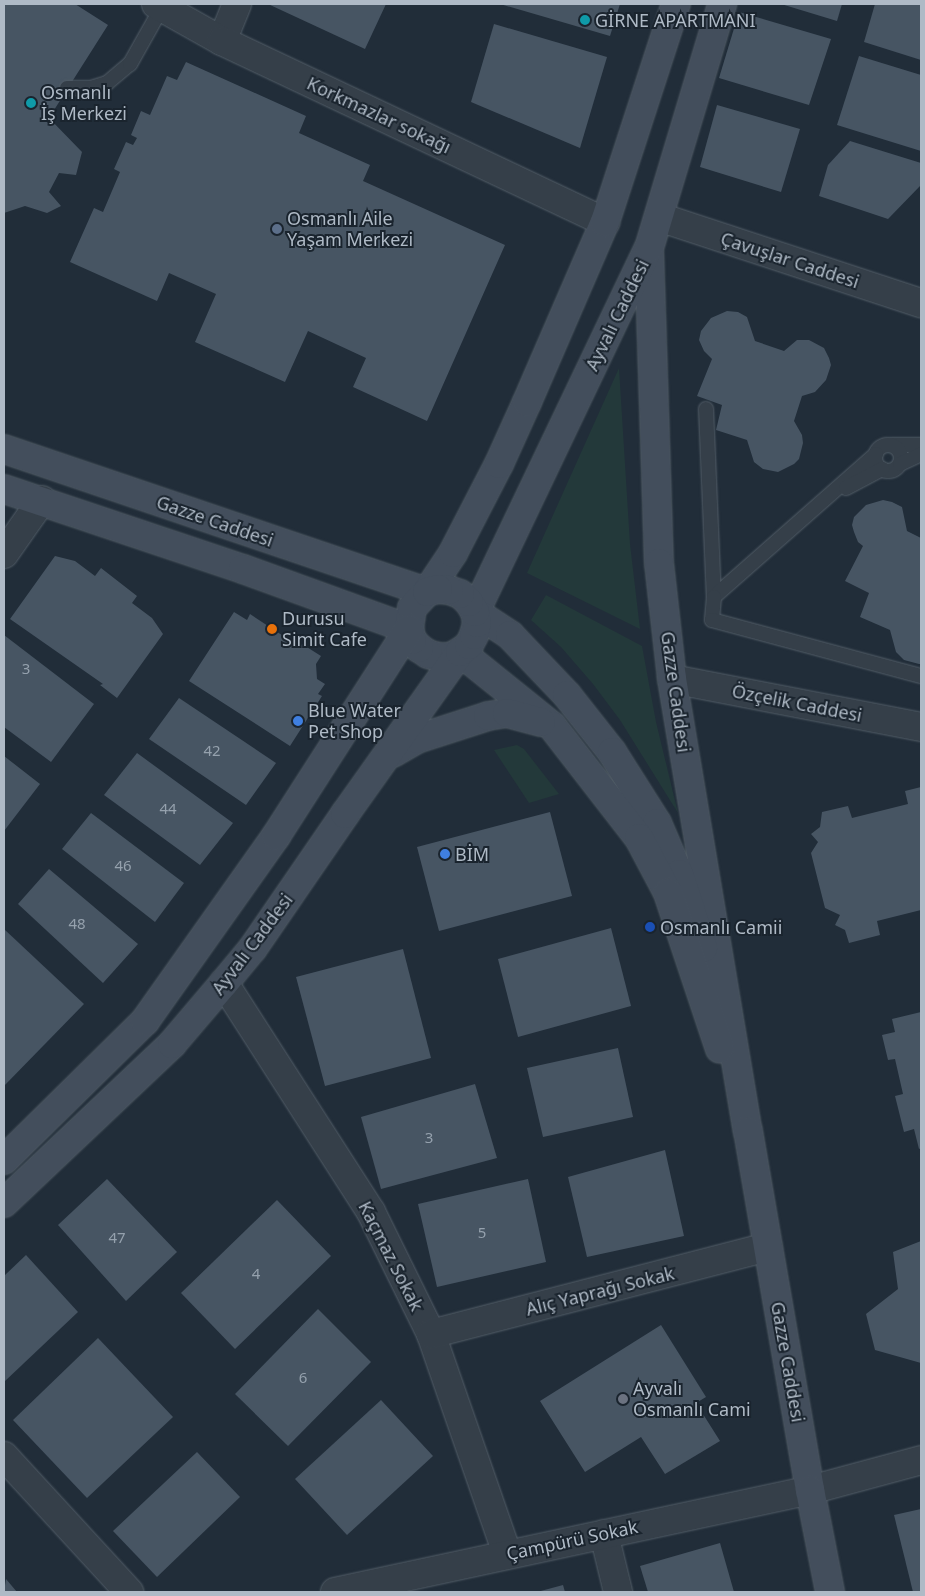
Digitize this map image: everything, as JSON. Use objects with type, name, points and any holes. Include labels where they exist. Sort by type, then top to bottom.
[{"type":"main road","points":[[460,652],[450,656],[428,654],[419,648],[412,640],[409,629],[412,608],[427,592],[453,553],[499,464],[605,222],[676,4]]},
{"type":"main road","name":"Ayvalı Caddesi","points":[[4,1203],[172,1044],[224,983],[253,948],[460,652],[469,645],[474,635],[475,612],[649,248],[722,4]]},
{"type":"main road","name":"Gazze Caddesi","points":[[649,248],[659,562],[672,679],[768,1248],[810,1490],[830,1592]]},
{"type":"main road","name":"Gazze Caddesi","points":[[4,449],[427,592]]},
{"type":"main road","name":"Gazze Caddesi","points":[[4,489],[243,568],[409,629]]},
{"type":"main road","points":[[427,592],[438,589],[460,594],[475,612]]},
{"type":"main road","name":"Gazze Caddesi","points":[[475,612],[510,635],[567,695],[612,752],[657,823],[679,874],[705,955],[748,1131]]},
{"type":"main road","points":[[4,1160],[145,1021],[276,836],[409,629]]},
{"type":"main road","name":"Gazze Caddesi","points":[[460,652],[552,726],[639,838],[668,893],[748,1131]]},
{"type":"main road","points":[[387,756],[417,740],[488,716],[507,713],[552,726]]},
{"type":"street","points":[[222,41],[237,4]]},
{"type":"street","name":"Korkmazlar sokağı","points":[[159,6],[222,41],[605,222]]},
{"type":"street","name":"Çavuşlar Caddesi","points":[[658,217],[921,303]]},
{"type":"street","points":[[4,554],[42,500]]},
{"type":"street","name":"Özçelik Caddesi","points":[[672,679],[921,727]]},
{"type":"street","name":"Kaçmaz Sokak","points":[[224,983],[371,1212],[431,1334],[507,1554]]},
{"type":"street","name":"Alıç Yaprağı Sokak","points":[[431,1334],[768,1248]]},
{"type":"street","points":[[4,1456],[129,1592]]},
{"type":"street","name":"Çampürü Sokak","points":[[335,1592],[810,1490],[921,1460]]},
{"type":"street","points":[[604,1534],[618,1592]]},
{"type":"lane","points":[[67,88],[91,88],[107,83],[130,64],[159,6]]},
{"type":"lane","points":[[706,409],[714,597],[712,620],[921,676]]},
{"type":"lane","points":[[714,597],[876,454],[880,447],[921,444]]},
{"type":"lane","points":[[893,445],[901,455],[900,464]]},
{"type":"lane","points":[[876,454],[877,463],[882,469],[890,471],[921,454]]},
{"type":"lane","points":[[826,498],[882,469]]},
{"type":"green space","points":[[619,368],[630,544],[640,629],[527,573]]},
{"type":"green space","points":[[546,595],[642,646],[656,722],[678,813],[620,720],[593,684],[561,647],[531,620]]},
{"type":"green space","points":[[517,745],[524,749],[559,794],[529,803],[494,750]]},
{"type":"building","name":"Osmanlı İş Merkezi","points":[[4,4],[75,4],[108,25],[49,118],[82,152],[76,175],[59,173],[49,192],[61,206],[47,213],[25,206],[4,213]]},
{"type":"building","points":[[268,4],[386,4],[365,49]]},
{"type":"building","name":"GİRNE APARTMANI","points":[[500,4],[620,4],[610,36]]},
{"type":"building","points":[[781,4],[842,4],[837,21]]},
{"type":"building","points":[[875,4],[921,4],[921,60],[864,42]]},
{"type":"building","points":[[739,12],[831,39],[809,105],[719,78]]},
{"type":"building","points":[[494,24],[607,57],[580,148],[471,102]]},
{"type":"building","points":[[859,56],[921,75],[921,151],[837,125]]},
{"type":"building","name":"Osmanlı Aile Yaşam Merkezi","points":[[186,62],[306,116],[299,133],[370,165],[363,181],[505,245],[427,421],[353,387],[366,358],[308,331],[285,382],[195,342],[216,294],[169,273],[157,301],[70,262],[94,208],[103,212],[120,172],[114,169],[126,142],[133,145],[137,138],[131,135],[141,111],[150,115],[167,76],[177,80]]},
{"type":"building","points":[[717,105],[800,129],[781,192],[700,167]]},
{"type":"building","points":[[850,141],[921,163],[921,185],[888,219],[819,196],[828,165]]},
{"type":"building","points":[[727,311],[738,312],[747,317],[755,341],[784,351],[797,340],[809,340],[824,348],[829,358],[831,365],[826,380],[815,392],[802,396],[794,421],[802,435],[803,443],[799,459],[794,464],[778,472],[763,469],[754,462],[747,440],[716,430],[722,405],[697,396],[712,359],[704,351],[699,340],[701,331],[711,318]]},
{"type":"building","points":[[883,500],[902,507],[907,531],[921,538],[921,664],[904,660],[896,652],[890,630],[860,617],[869,593],[845,581],[863,546],[858,542],[854,532],[852,525],[854,517],[866,505]]},
{"type":"building","points":[[55,556],[75,561],[95,576],[101,568],[137,596],[132,603],[152,618],[163,634],[117,698],[100,685],[103,684],[10,619]]},
{"type":"building","points":[[234,612],[247,620],[250,614],[300,647],[302,644],[321,656],[316,664],[317,679],[325,684],[318,694],[322,696],[290,746],[189,681]]},
{"type":"building","points":[[4,635],[94,704],[51,762],[4,727]]},
{"type":"building","points":[[179,698],[276,763],[246,805],[149,739]]},
{"type":"building","points":[[137,753],[233,823],[200,865],[104,795]]},
{"type":"building","points":[[4,756],[40,784],[4,831]]},
{"type":"building","points":[[921,787],[921,910],[877,921],[880,935],[849,943],[845,930],[835,925],[840,915],[825,908],[811,853],[818,842],[811,834],[820,827],[822,812],[848,806],[852,818],[908,804],[905,791]]},
{"type":"building","points":[[550,812],[572,896],[439,931],[417,847]]},
{"type":"building","points":[[91,813],[184,883],[155,922],[62,849]]},
{"type":"building","points":[[49,869],[138,944],[103,983],[18,904]]},
{"type":"building","points":[[611,928],[631,1006],[518,1037],[498,959]]},
{"type":"building","points":[[4,929],[84,1004],[4,1086]]},
{"type":"building","points":[[403,949],[431,1058],[325,1086],[296,977]]},
{"type":"building","points":[[921,1012],[921,1148],[919,1149],[914,1129],[904,1132],[895,1096],[903,1094],[895,1059],[888,1060],[882,1035],[895,1032],[892,1019]]},
{"type":"building","points":[[618,1048],[633,1117],[543,1137],[527,1068]]},
{"type":"building","points":[[475,1084],[497,1158],[381,1189],[361,1117]]},
{"type":"building","points":[[665,1150],[684,1236],[587,1257],[568,1177]]},
{"type":"building","points":[[107,1179],[177,1252],[126,1301],[58,1225]]},
{"type":"building","points":[[528,1179],[546,1262],[437,1287],[418,1204]]},
{"type":"building","points":[[277,1200],[331,1256],[235,1349],[181,1293]]},
{"type":"building","points":[[921,1241],[921,1363],[875,1350],[866,1314],[898,1289],[893,1252]]},
{"type":"building","points":[[26,1255],[78,1312],[4,1382],[4,1276]]},
{"type":"building","points":[[318,1309],[371,1362],[288,1446],[235,1394]]},
{"type":"building","name":"Ayvalı Osmanlı Cami","points":[[661,1325],[706,1397],[696,1403],[720,1441],[665,1474],[641,1437],[585,1472],[540,1401]]},
{"type":"building","points":[[98,1338],[173,1417],[87,1498],[13,1420]]},
{"type":"building","points":[[381,1400],[433,1456],[347,1535],[295,1479]]},
{"type":"building","points":[[197,1452],[240,1497],[157,1577],[113,1531]]},
{"type":"building","points":[[921,1509],[921,1592],[913,1592],[894,1515]]},
{"type":"building","points":[[720,1543],[734,1592],[648,1592],[640,1566]]},
{"type":"building","points":[[6,1579],[17,1592],[4,1592]]},
{"type":"building","points":[[563,1585],[565,1592],[537,1592]]},
{"type":"place","name":"GİRNE APARTMANI","points":[[585,20]]},
{"type":"place","name":"Osmanlı İş Merkezi","points":[[31,103]]},
{"type":"place","name":"Osmanlı Aile Yaşam Merkezi","points":[[277,229]]},
{"type":"place","name":"Durusu Simit Cafe","points":[[272,629]]},
{"type":"place","name":"Blue Water Pet Shop","points":[[298,721]]},
{"type":"place","name":"BİM","points":[[445,854]]},
{"type":"place","name":"Osmanlı Camii","points":[[650,927]]},
{"type":"place","name":"Ayvalı Osmanlı Cami","points":[[623,1399]]}]
